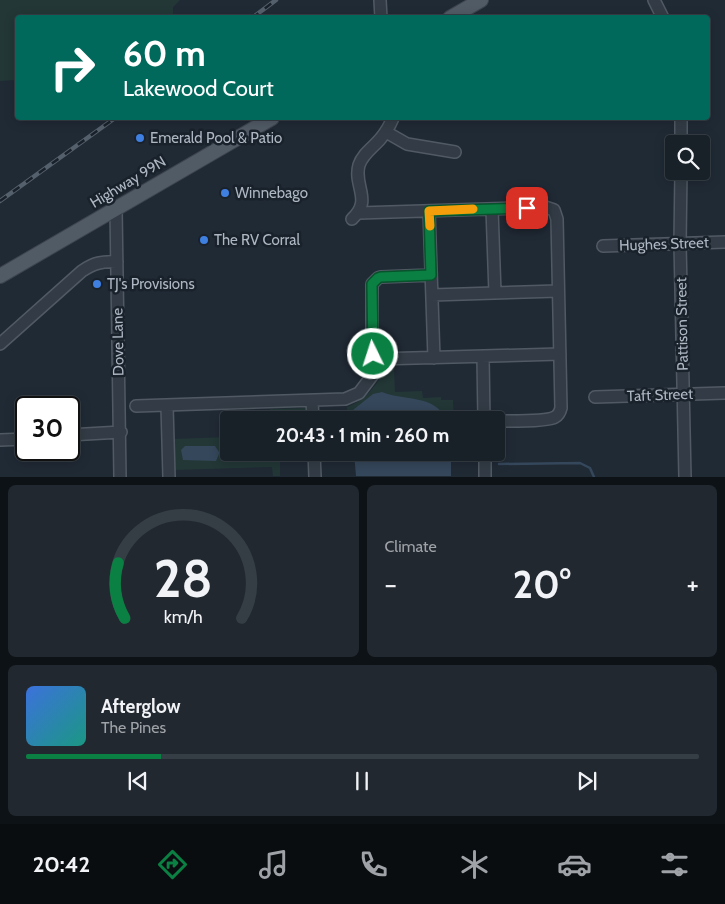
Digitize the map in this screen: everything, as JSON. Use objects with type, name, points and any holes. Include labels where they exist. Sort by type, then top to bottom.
[{"type":"main road","points":[[455,15],[481,0]]},
{"type":"main road","name":"Highway 99N","points":[[0,276],[269,120]]},
{"type":"street","points":[[380,0],[381,15]]},
{"type":"street","points":[[654,0],[662,15]]},
{"type":"street","points":[[392,120],[386,132],[368,150],[360,163],[358,178],[362,200],[356,216],[429,211],[545,207],[554,210],[557,218],[561,408],[557,416],[549,420],[505,421]]},
{"type":"street","points":[[681,120],[681,135]]},
{"type":"street","points":[[386,132],[406,144],[455,152]]},
{"type":"street","name":"Pattison Street","points":[[681,180],[680,243],[686,476]]},
{"type":"street","name":"Dove Lane","points":[[116,208],[120,476]]},
{"type":"street","points":[[492,209],[494,293]]},
{"type":"street","points":[[429,211],[434,358]]},
{"type":"street","name":"Hughes Street","points":[[603,246],[725,242]]},
{"type":"street","points":[[0,344],[82,271],[102,261],[117,262]]},
{"type":"street","points":[[431,275],[381,277],[372,284],[372,350],[376,357],[384,360],[560,354]]},
{"type":"street","points":[[432,295],[558,291]]},
{"type":"street","points":[[482,357],[484,411]]},
{"type":"street","points":[[136,406],[339,401],[356,395],[384,360]]},
{"type":"street","name":"Taft Street","points":[[595,397],[725,393]]},
{"type":"street","points":[[312,401],[313,411]]},
{"type":"street","points":[[167,406],[169,476]]},
{"type":"street","points":[[80,435],[120,432]]},
{"type":"street","points":[[0,440],[15,439]]},
{"type":"street","points":[[314,461],[315,476]]},
{"type":"street","points":[[485,461],[486,476]]},
{"type":"green space","points":[[0,0],[180,0],[173,7],[173,15],[15,15],[15,80],[0,81]]},
{"type":"green space","points":[[386,369],[394,369],[395,392],[422,391],[423,398],[441,397],[441,400],[453,400],[454,411],[347,411],[347,407],[360,400],[374,387]]},
{"type":"green space","points":[[305,408],[305,411],[270,411],[270,409]]},
{"type":"green space","points":[[220,437],[220,461],[280,461],[280,476],[273,476],[272,467],[175,470],[174,439]]},
{"type":"water","points":[[382,392],[427,402],[440,411],[353,411],[373,394]]},
{"type":"water","points":[[185,446],[215,446],[220,454],[216,461],[183,460],[181,450]]},
{"type":"water","points":[[355,461],[451,461],[451,476],[356,476]]},
{"type":"waterway","points":[[499,464],[580,463],[590,468],[594,477]]},
{"type":"railway","points":[[256,15],[276,0]]},
{"type":"railway","points":[[0,201],[112,120]]},
{"type":"slow traffic","points":[[430,226],[429,211],[473,209]]},
{"type":"place","name":"Emerald Pool & Patio","points":[[140,138]]},
{"type":"place","name":"Winnebago","points":[[225,193]]},
{"type":"place","name":"The RV Corral","points":[[204,240]]},
{"type":"place","name":"TJ's Provisions","points":[[97,284]]},
{"type":"route","points":[[373,354],[372,284],[381,277],[431,275],[429,211],[527,208]]}]
